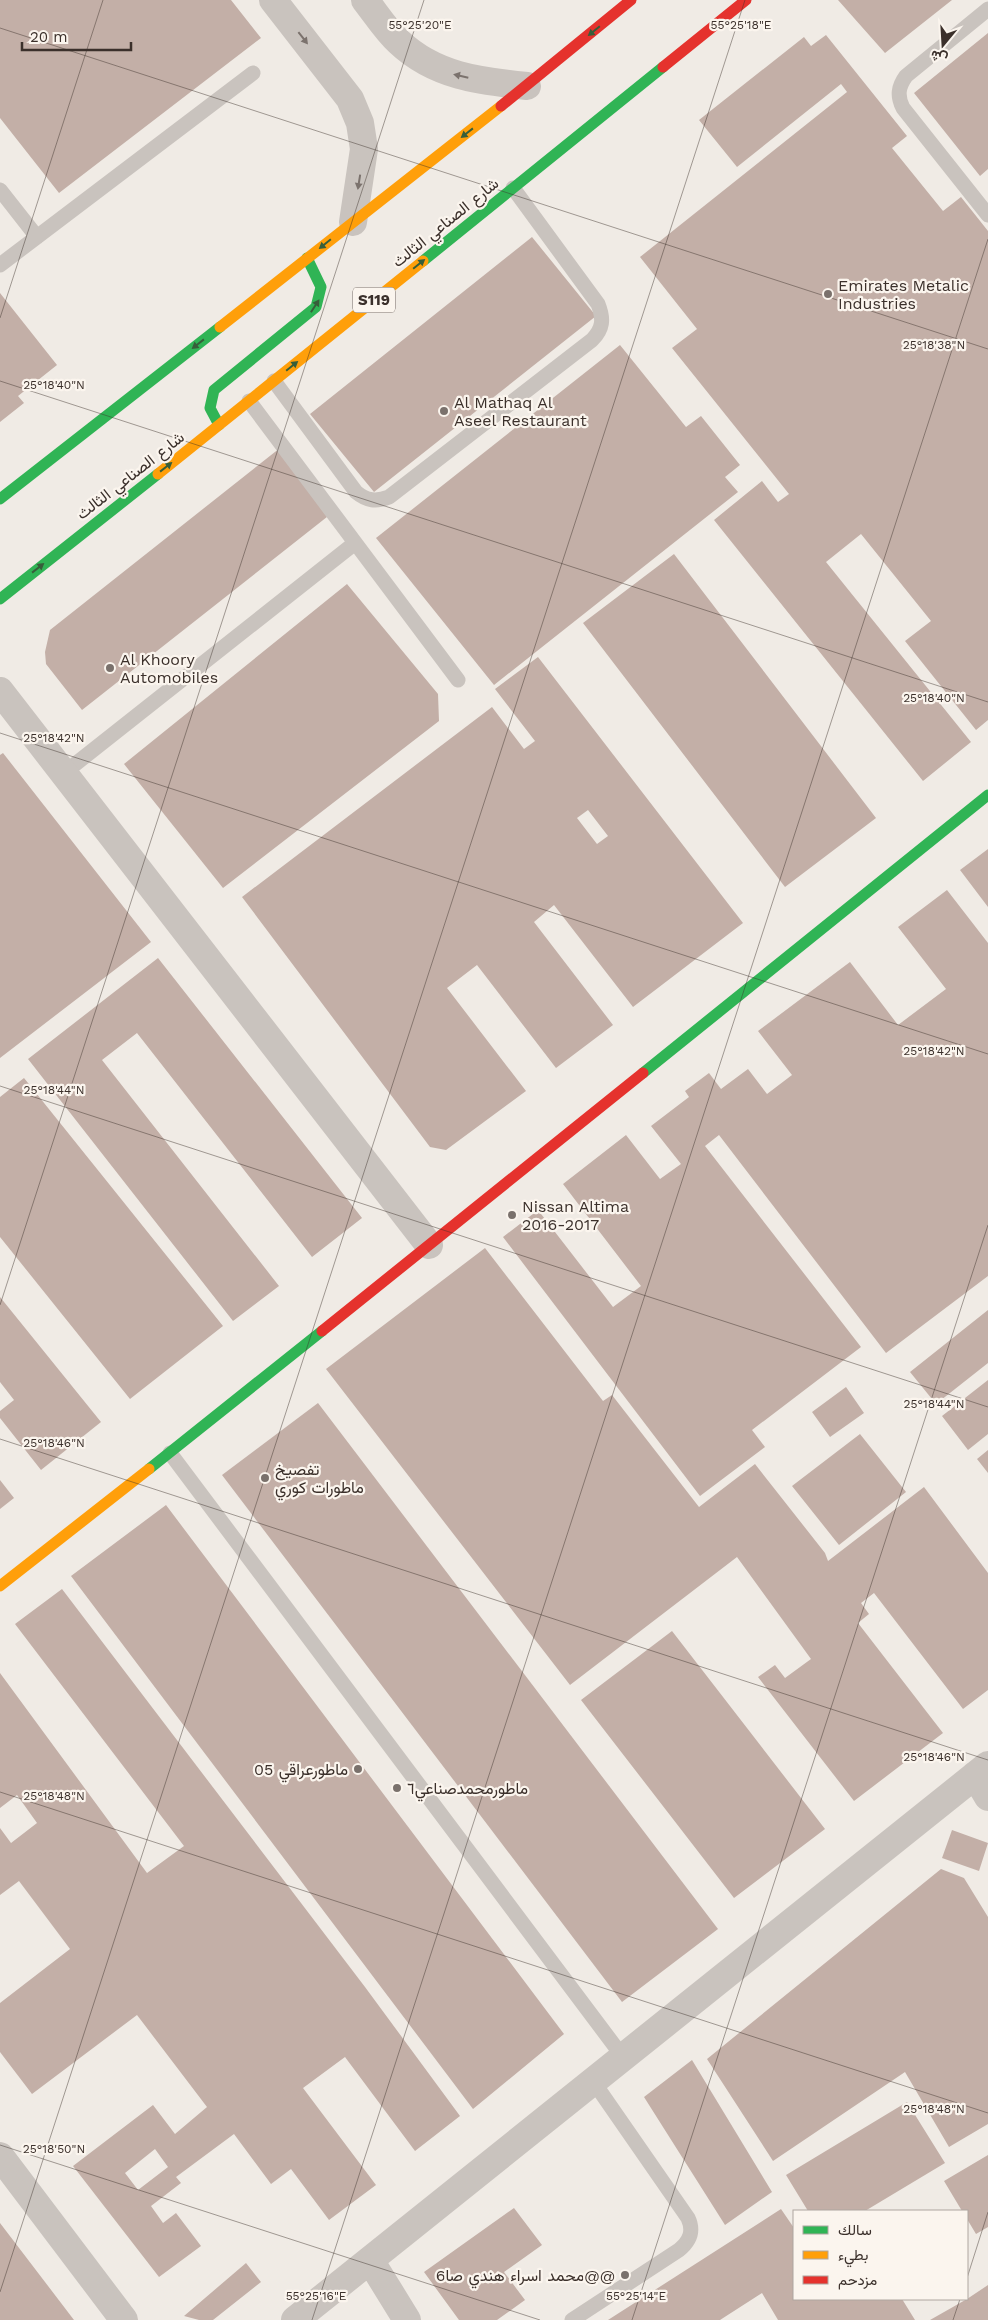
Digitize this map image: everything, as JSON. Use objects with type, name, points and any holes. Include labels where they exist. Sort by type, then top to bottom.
[{"type":"main road","points":[[0,499],[527,86],[631,0]]},
{"type":"main road","name":"شارع الصناعي الثالث","points":[[0,598],[274,381],[746,0]]},
{"type":"main road","points":[[219,425],[210,414],[209,406],[214,390],[316,307],[321,287],[308,258]]},
{"type":"main road","points":[[0,1586],[170,1453],[988,796]]},
{"type":"street","points":[[273,0],[350,99],[360,123],[364,149],[353,222]]},
{"type":"street","points":[[365,0],[398,41],[421,60],[448,73],[478,80],[527,86]]},
{"type":"street","points":[[0,691],[429,1244]]},
{"type":"street","points":[[295,2320],[623,2058],[984,1779]]},
{"type":"street","points":[[0,2156],[124,2320]]},
{"type":"street","points":[[370,2260],[407,2320]]},
{"type":"lane","points":[[985,205],[903,108],[899,92],[906,76],[988,9]]},
{"type":"lane","points":[[0,266],[253,73]]},
{"type":"lane","points":[[274,381],[356,492],[363,498],[381,500],[388,497],[592,340],[599,333],[602,324],[602,314],[598,304],[513,188]]},
{"type":"lane","points":[[0,190],[37,237]]},
{"type":"lane","points":[[249,401],[458,680]]},
{"type":"lane","points":[[64,773],[355,543]]},
{"type":"lane","points":[[170,1453],[623,2058]]},
{"type":"lane","points":[[572,2320],[679,2250],[690,2239],[691,2232],[688,2218],[593,2082]]},
{"type":"building","points":[[0,0],[231,0],[261,38],[59,193],[0,118]]},
{"type":"building","points":[[838,0],[952,0],[885,53]]},
{"type":"building","points":[[988,33],[988,169],[980,176],[914,93]]},
{"type":"building","points":[[826,35],[907,136],[892,148],[943,211],[961,197],[988,231],[988,720],[976,730],[905,641],[931,621],[861,534],[826,562],[971,742],[923,781],[714,520],[762,481],[778,502],[789,494],[672,348],[697,329],[640,257],[847,92],[841,84],[737,167],[699,120],[804,37],[811,46]]},
{"type":"building","points":[[532,237],[596,316],[374,492],[310,414]]},
{"type":"building","points":[[0,293],[57,365],[18,396],[24,403],[0,422]]},
{"type":"building","points":[[620,345],[686,427],[701,416],[740,465],[725,477],[738,492],[494,685],[376,538]]},
{"type":"building","points":[[280,448],[332,513],[82,710],[46,664],[45,652],[50,630]]},
{"type":"building","points":[[674,554],[876,818],[785,887],[583,623]]},
{"type":"building","points":[[347,584],[438,694],[439,721],[223,888],[124,764]]},
{"type":"building","points":[[538,657],[743,923],[633,1007],[554,905],[534,922],[613,1025],[556,1068],[477,965],[447,988],[526,1091],[446,1150],[430,1147],[242,897],[492,707],[524,749],[535,741],[495,689]],"holes":[[[588,810],[608,836],[597,844],[577,818]]]},
{"type":"building","points":[[3,753],[151,942],[0,1058],[0,755]]},
{"type":"building","points":[[988,849],[988,907],[960,870]]},
{"type":"building","points":[[947,890],[988,943],[988,1276],[886,1353],[719,1135],[705,1146],[861,1347],[752,1430],[765,1447],[700,1496],[503,1237],[538,1210],[613,1307],[641,1286],[563,1184],[626,1135],[660,1179],[681,1164],[651,1126],[689,1097],[685,1091],[709,1073],[721,1089],[748,1069],[767,1094],[792,1075],[758,1031],[850,962],[898,1025],[946,989],[898,927]]},
{"type":"building","points":[[158,958],[362,1218],[312,1257],[137,1033],[102,1060],[279,1286],[233,1321],[28,1059]]},
{"type":"building","points":[[24,1078],[223,1326],[130,1399],[0,1237],[0,1097]]},
{"type":"building","points":[[485,1248],[603,1401],[612,1395],[699,1507],[755,1464],[825,1553],[828,1561],[924,1487],[988,1573],[988,1690],[963,1709],[874,1593],[861,1603],[869,1614],[858,1623],[943,1733],[854,1801],[758,1677],[775,1665],[785,1678],[811,1659],[737,1557],[570,1685],[326,1369]]},
{"type":"building","points":[[0,1297],[101,1422],[41,1470],[0,1418],[0,1411],[14,1400],[0,1382]]},
{"type":"building","points":[[988,1310],[988,1363],[936,1404],[910,1372]]},
{"type":"building","points":[[988,1380],[988,1434],[968,1450],[942,1416]]},
{"type":"building","points":[[846,1387],[864,1413],[830,1437],[812,1412]]},
{"type":"building","points":[[318,1403],[718,1929],[622,2002],[222,1475]]},
{"type":"building","points":[[860,1434],[906,1492],[839,1545],[792,1486]]},
{"type":"building","points":[[988,1450],[988,1473],[977,1459]]},
{"type":"building","points":[[0,1480],[14,1498],[0,1509]]},
{"type":"building","points":[[166,1505],[564,2034],[473,2109],[71,1576]]},
{"type":"building","points":[[62,1589],[365,1987],[460,2116],[415,2151],[345,2057],[303,2088],[376,2185],[329,2220],[291,2169],[271,2184],[234,2134],[176,2177],[181,2183],[151,2206],[163,2223],[176,2213],[201,2246],[159,2277],[73,2166],[153,2105],[175,2134],[207,2107],[137,2015],[32,2094],[0,2052],[0,2003],[70,1949],[19,1881],[0,1895],[0,1828],[11,1843],[37,1823],[17,1795],[0,1808],[0,1673],[147,1873],[184,1846],[15,1624]],"holes":[[[155,2149],[168,2167],[138,2190],[125,2173]]]},
{"type":"building","points":[[672,1631],[825,1829],[734,1898],[581,1700]]},
{"type":"building","points":[[952,1830],[988,1843],[979,1871],[942,1858]]},
{"type":"building","points":[[941,1869],[964,1878],[988,1917],[988,2124],[949,2147],[905,2072],[773,2161],[707,2059]]},
{"type":"building","points":[[692,2060],[772,2192],[725,2225],[644,2097]]},
{"type":"building","points":[[907,2102],[945,2163],[867,2210],[807,2210],[786,2175]]},
{"type":"building","points":[[988,2155],[988,2227],[976,2234],[968,2221],[968,2210],[961,2210],[944,2181]]},
{"type":"building","points":[[514,2208],[542,2245],[504,2272],[525,2300],[497,2320],[459,2320],[424,2272]]},
{"type":"building","points":[[781,2209],[793,2227],[793,2300],[903,2300],[915,2320],[778,2320],[762,2293],[720,2320],[608,2320]]},
{"type":"building","points":[[0,2223],[74,2320],[0,2320]]},
{"type":"building","points":[[246,2263],[261,2282],[213,2320],[199,2320],[184,2316]]},
{"type":"building","points":[[988,2285],[988,2320],[930,2320],[968,2300]]},
{"type":"traffic: fast","points":[[423,261],[663,67]]},
{"type":"traffic: fast","points":[[219,425],[210,408],[214,390],[316,307],[321,287],[307,258]]},
{"type":"traffic: fast","points":[[0,499],[220,327]]},
{"type":"traffic: fast","points":[[0,599],[158,474]]},
{"type":"traffic: fast","points":[[643,1073],[988,795]]},
{"type":"traffic: fast","points":[[149,1469],[322,1331]]},
{"type":"traffic: slow","points":[[220,327],[501,106]]},
{"type":"traffic: slow","points":[[158,474],[423,261]]},
{"type":"traffic: slow","points":[[0,1586],[149,1469]]},
{"type":"traffic: jam","points":[[501,106],[631,0]]},
{"type":"traffic: jam","points":[[663,67],[746,0]]},
{"type":"traffic: jam","points":[[322,1331],[643,1073]]},
{"type":"place","name":"Emirates Metalic Industries","points":[[828,294]]},
{"type":"place","name":"Al Mathaq Al Aseel Restaurant","points":[[444,411]]},
{"type":"place","name":"Al Khoory Automobiles","points":[[110,668]]},
{"type":"place","name":"Nissan Altima 2016-2017","points":[[512,1215]]},
{"type":"place","name":"تفصيخ ماطورات كوري","points":[[265,1478]]},
{"type":"place","name":"ماطورعراقي 05","points":[[358,1769]]},
{"type":"place","name":"ماطورمحمدصناعي٦","points":[[397,1788]]},
{"type":"place","name":"محمد اسراء هندي صا6@@","points":[[625,2275]]}]
